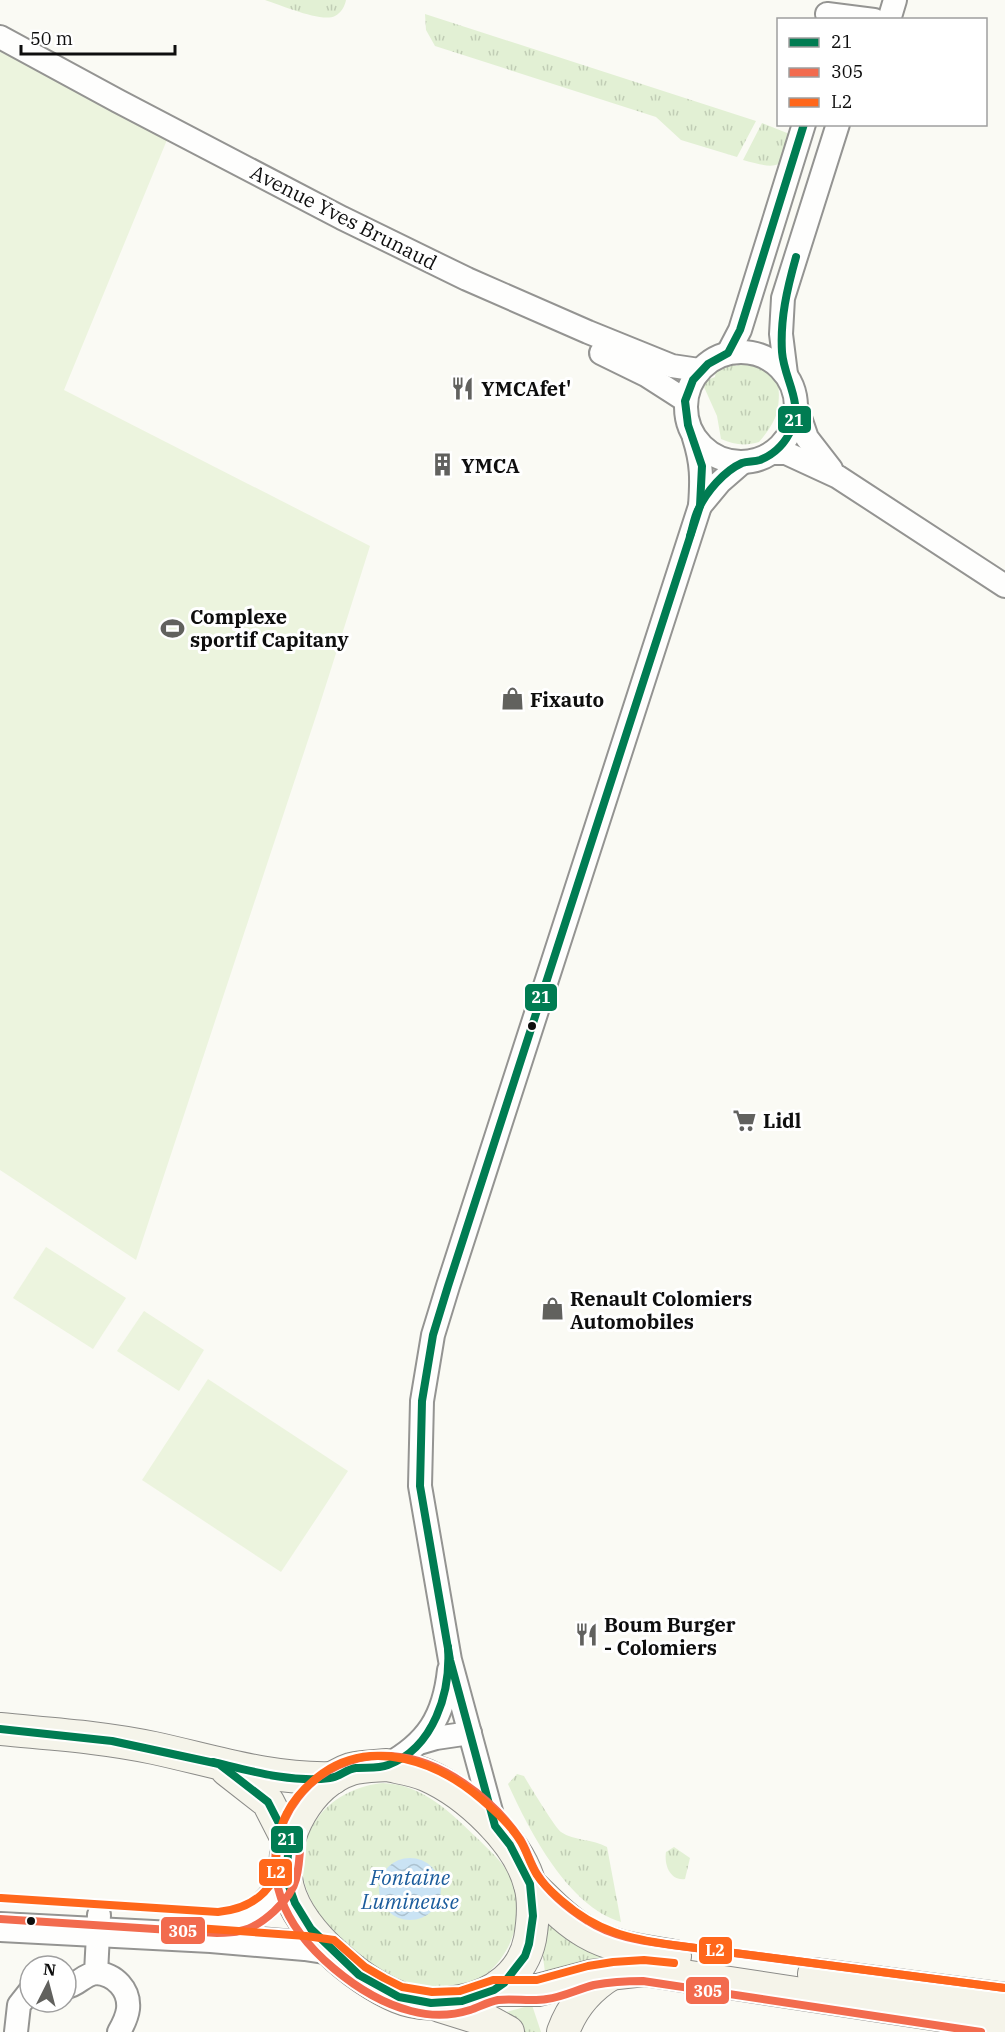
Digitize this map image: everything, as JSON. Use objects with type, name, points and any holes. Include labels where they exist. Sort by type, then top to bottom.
[{"type":"main road","points":[[0,1729],[112,1741],[293,1778],[333,1778]]},
{"type":"main road","points":[[219,1764],[268,1802],[289,1843]]},
{"type":"main road","points":[[508,2032],[488,2021],[431,2003],[399,1997],[379,1987],[359,1975],[310,1929],[292,1897],[286,1878],[289,1843],[294,1823],[302,1809],[333,1778],[350,1770],[387,1765],[425,1775],[445,1785],[495,1826],[510,1845],[530,1884],[585,1932],[616,1944],[679,1957],[1005,1999]]},
{"type":"main road","points":[[494,1990],[516,1970],[525,1956],[533,1916],[530,1884]]},
{"type":"main road","points":[[525,1956],[552,2032]]},
{"type":"main road","points":[[431,2003],[462,2001],[494,1990],[538,1990],[591,1976],[644,1970],[1005,2025]]},
{"type":"main road","points":[[563,2032],[567,2020],[585,1994],[595,1984],[615,1972]]},
{"type":"street","points":[[889,18],[895,0]]},
{"type":"street","points":[[827,11],[863,18]]},
{"type":"street","name":"Avenue Yves Brunaud","points":[[0,37],[118,102],[332,213],[467,279],[579,329],[672,366],[699,370]]},
{"type":"street","name":"Avenue Yves Brunaud","points":[[0,52],[187,153],[402,264],[616,359],[686,400]]},
{"type":"street","points":[[728,353],[740,330],[803,126]]},
{"type":"street","points":[[837,126],[783,298],[781,334],[786,374],[795,393],[797,409],[807,438],[838,477]]},
{"type":"street","points":[[495,1826],[450,1660],[420,1486],[421,1408],[431,1344],[700,506],[703,476],[701,459],[685,413],[690,384],[699,370],[712,359],[742,351],[756,353],[773,361],[786,374]]},
{"type":"street","points":[[694,438],[707,452],[724,460],[743,462],[758,460],[772,453],[786,440],[794,423],[797,409]]},
{"type":"street","points":[[772,453],[786,453],[838,477],[1005,586]]},
{"type":"street","points":[[700,506],[720,482],[743,462]]},
{"type":"street","points":[[387,1765],[407,1754],[419,1743],[438,1715],[444,1699],[450,1660]]},
{"type":"street","points":[[419,1743],[470,1733]]},
{"type":"street","points":[[0,1926],[239,1921],[264,1907],[277,1893],[286,1878]]},
{"type":"street","points":[[0,1908],[99,1923],[331,1950]]},
{"type":"street","points":[[96,1973],[99,1923]]},
{"type":"street","points":[[78,1982],[84,1976],[96,1973],[116,1980],[125,1991],[128,2011],[119,2032]]},
{"type":"street","points":[[891,2007],[904,1997],[1005,2010]]},
{"type":"street","points":[[16,2032],[18,2014]]},
{"type":"green space","points":[[265,0],[346,0],[339,13],[329,18],[311,15]]},
{"type":"green space","points":[[425,14],[756,121],[737,157],[681,140],[656,117],[435,46],[426,30]]},
{"type":"green space","name":"Complexe sportif Capitany","points":[[0,44],[169,135],[64,390],[370,546],[136,1260],[0,1170]]},
{"type":"green space","points":[[762,123],[797,137],[787,156],[777,165],[763,165],[743,160]]},
{"type":"green space","points":[[742,360],[759,362],[770,369],[776,376],[779,401],[777,413],[768,431],[759,442],[735,444],[721,439],[717,416],[704,387],[707,380],[715,377],[716,369],[727,363],[737,366]]},
{"type":"green space","points":[[46,1247],[126,1298],[93,1349],[13,1298]]},
{"type":"green space","points":[[144,1311],[204,1350],[179,1391],[117,1351]]},
{"type":"green space","points":[[208,1379],[348,1471],[281,1572],[142,1480]]},
{"type":"green space","points":[[517,1774],[524,1776],[561,1832],[607,1847],[621,1922],[602,1913],[584,1900],[553,1865],[527,1824],[508,1784]]},
{"type":"green space","points":[[374,1784],[398,1785],[424,1794],[457,1819],[490,1851],[508,1873],[515,1891],[517,1910],[515,1928],[509,1945],[499,1961],[487,1974],[471,1984],[447,1992],[399,1985],[355,1952],[338,1936],[323,1919],[311,1900],[304,1879],[302,1858],[307,1837],[320,1815],[333,1802],[357,1789]],"holes":[[[435,1871],[440,1883],[422,1917],[409,1920]]]},
{"type":"green space","points":[[674,1847],[690,1858],[685,1879],[672,1875],[667,1867],[666,1852]]},
{"type":"green space","points":[[546,1919],[599,1950],[608,1959],[546,1980],[543,1957]]},
{"type":"green space","points":[[532,2005],[541,2032],[523,2032],[495,2015]]},
{"type":"water","name":"Fontaine Lumineuse","points":[[410,1858],[432,1867],[441,1889],[432,1911],[410,1920],[388,1911],[379,1889],[388,1867]]},
{"type":"transit line","name":"21","points":[[0,1729],[112,1741],[219,1764],[268,1802],[289,1843],[286,1878],[295,1903],[311,1929],[359,1975],[399,1997],[431,2003],[462,2001],[494,1990],[504,1983],[525,1956],[533,1916],[530,1884],[510,1845],[495,1826],[450,1660],[420,1486],[422,1401],[433,1335],[448,1286],[700,506],[702,466],[688,425],[685,401],[693,380],[708,364],[728,353],[740,330],[803,126]]},
{"type":"transit line","name":"21","points":[[690,536],[695,516],[716,483],[742,463],[760,460],[775,451],[787,438],[792,428],[795,409],[783,362],[782,328],[796,257]]},
{"type":"transit line","name":"21","points":[[213,1762],[301,1779],[330,1778],[352,1769],[388,1765],[404,1757],[417,1746],[436,1717],[446,1682],[448,1647]]},
{"type":"transit line","name":"L2","points":[[1,1898],[218,1912],[235,1909],[257,1898],[274,1879],[282,1825],[290,1807],[302,1791],[323,1773],[343,1763],[363,1757],[384,1756],[426,1765],[445,1774],[481,1799],[512,1830],[523,1846],[532,1867],[548,1889],[575,1911],[600,1927],[642,1940],[673,1945],[1005,1988]]},
{"type":"transit line","name":"305","points":[[981,2032],[643,1981],[594,1985],[559,1997],[541,2000],[498,2000],[470,2010],[448,2014],[411,2011],[372,1995],[352,1983],[316,1952],[301,1935],[289,1917],[281,1898],[275,1871],[277,1845],[285,1820],[298,1798],[316,1779],[338,1766],[363,1757],[391,1756],[410,1759],[428,1764],[464,1783],[495,1809],[520,1839],[535,1870],[547,1888],[574,1911],[607,1931],[628,1938],[661,1943],[1005,1988]]},
{"type":"transit line","name":"305","points":[[0,1919],[217,1933],[240,1931],[266,1918],[282,1904],[293,1887],[300,1856],[301,1833]]},
{"type":"transit line","name":"L2","points":[[197,1928],[334,1940],[365,1967],[384,1978],[402,1987],[432,1992],[460,1991],[493,1980],[537,1980],[588,1966],[613,1962],[644,1960],[674,1963]]},
{"type":"place","name":"YMCAfet'","points":[[463,388]]},
{"type":"place","name":"YMCA","points":[[443,465]]},
{"type":"place","name":"Complexe sportif Capitany","points":[[172,628]]},
{"type":"place","name":"Fixauto","points":[[512,699]]},
{"type":"place","name":"Lidl","points":[[745,1120]]},
{"type":"place","name":"Renault Colomiers Automobiles","points":[[552,1309]]},
{"type":"place","name":"Boum Burger - Colomiers","points":[[586,1635]]}]
